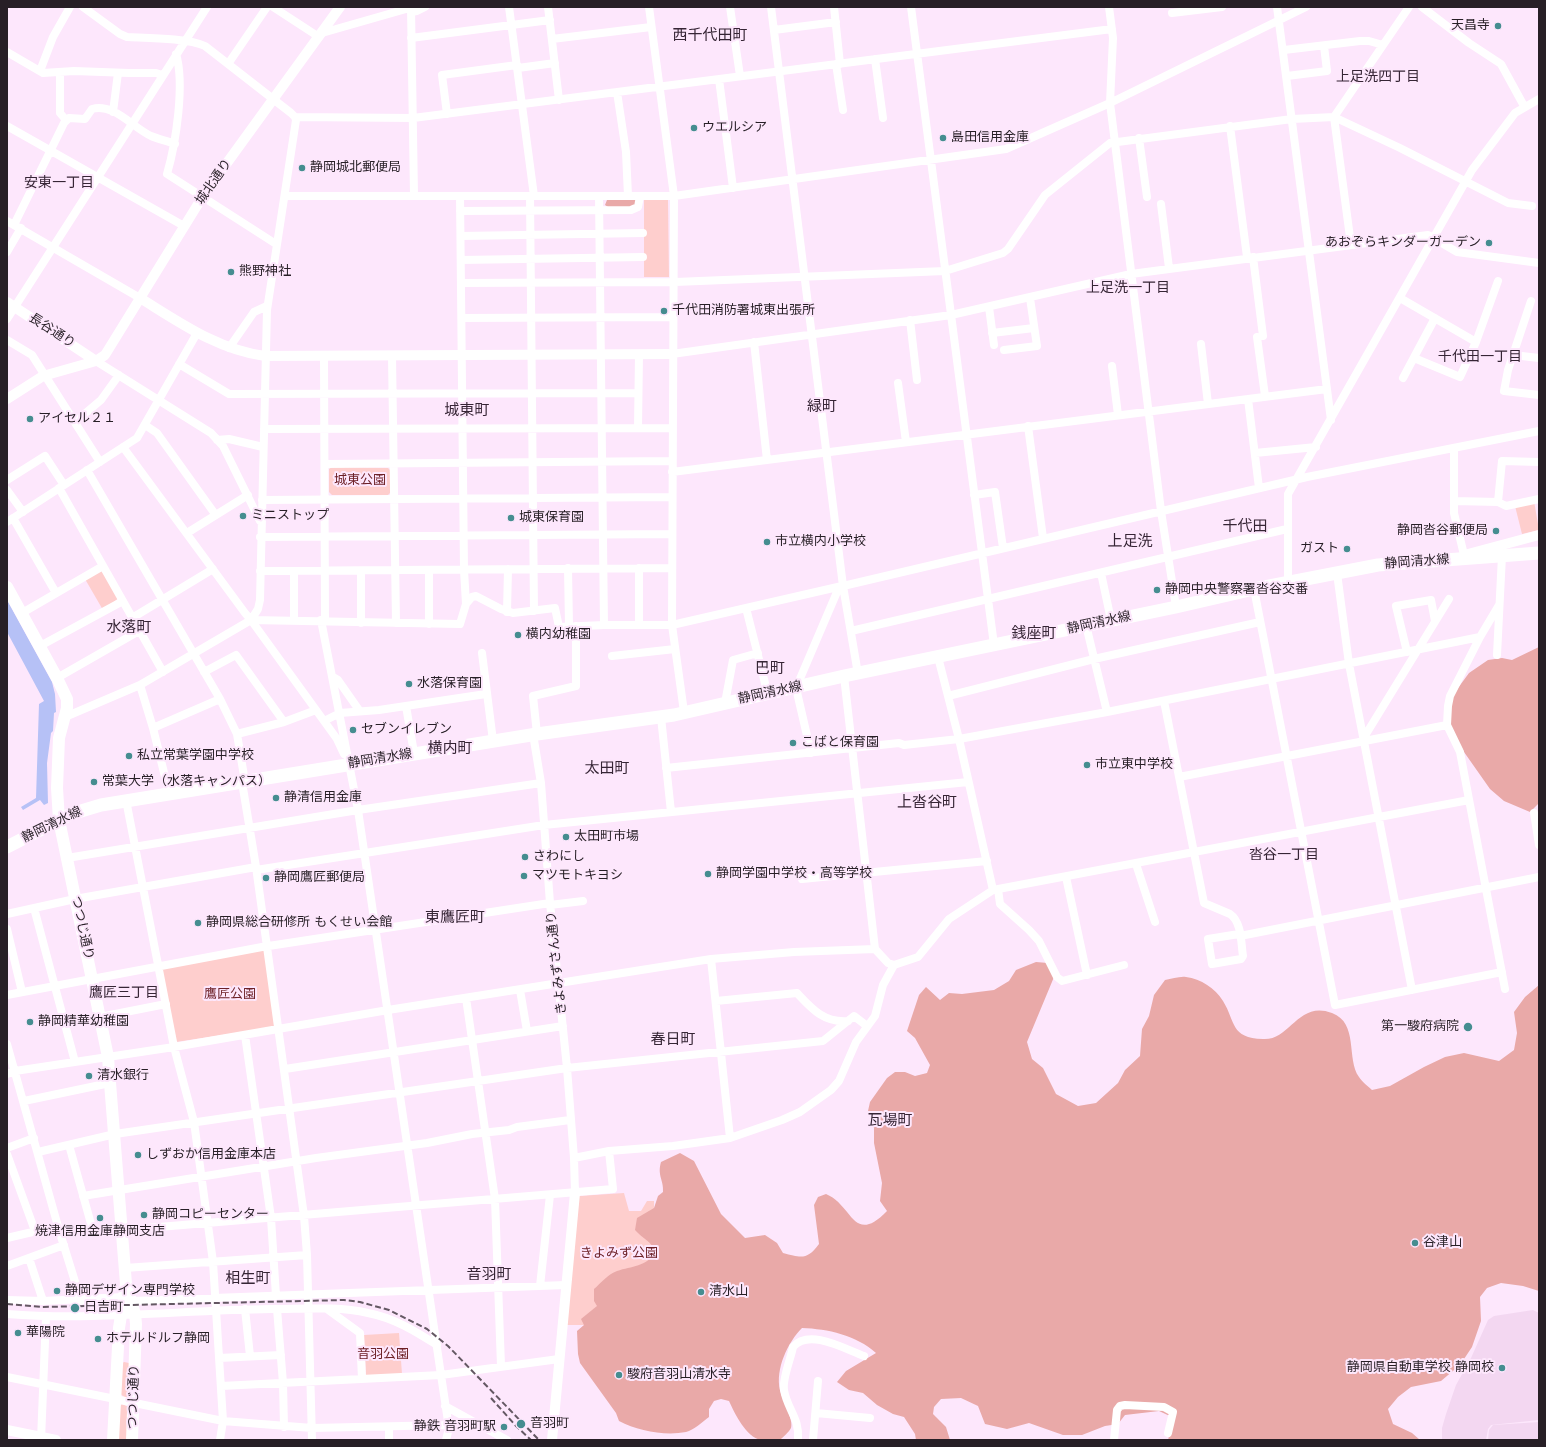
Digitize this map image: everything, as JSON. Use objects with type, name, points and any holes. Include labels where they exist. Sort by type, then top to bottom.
[{"type":"main road","name":"静岡清水線","points":[[7,847],[86,808],[126,800],[535,734],[661,717],[768,695],[844,676],[1176,607],[1254,589],[1378,565],[1460,557],[1539,553]]},
{"type":"main road","name":"つつじ通り","points":[[7,587],[40,646],[67,699],[67,708],[59,738],[57,788],[59,820],[108,1057],[123,1230],[126,1284],[128,1299],[135,1314],[132,1440]]},
{"type":"main road","name":"つつじ通り","points":[[113,1440],[121,1316],[128,1299]]},
{"type":"street","points":[[40,72],[53,37],[70,7]]},
{"type":"street","points":[[83,7],[120,34],[127,37],[199,44],[228,64],[295,117],[413,118],[1112,29]]},
{"type":"street","points":[[7,319],[11,305],[53,246],[207,7]]},
{"type":"street","points":[[228,64],[267,7]]},
{"type":"street","points":[[273,7],[320,35],[411,8],[418,11],[425,7]]},
{"type":"street","name":"城北通り","points":[[96,360],[104,355],[203,196],[340,7]]},
{"type":"street","points":[[509,7],[532,196],[530,210],[530,283],[534,611]]},
{"type":"street","points":[[548,7],[559,100]]},
{"type":"street","points":[[649,7],[674,196],[675,282],[672,354],[672,625],[684,712]]},
{"type":"street","points":[[730,7],[740,76]]},
{"type":"street","points":[[771,7],[806,278],[843,586],[858,674]]},
{"type":"street","points":[[834,7],[843,110]]},
{"type":"street","points":[[911,7],[994,645]]},
{"type":"street","points":[[1109,7],[1112,29],[1110,104],[1114,142],[1161,511],[1176,607]]},
{"type":"street","points":[[1172,13],[1222,7]]},
{"type":"street","points":[[1277,7],[1284,50],[1331,420]]},
{"type":"street","points":[[285,196],[674,196],[1006,149],[1110,104],[1279,19],[1306,7]]},
{"type":"street","points":[[1351,245],[1334,117],[1409,7]]},
{"type":"street","points":[[1422,7],[1469,43],[1501,64],[1524,106]]},
{"type":"street","points":[[411,8],[414,196]]},
{"type":"street","points":[[411,38],[550,20]]},
{"type":"street","points":[[774,30],[836,22]]},
{"type":"street","points":[[552,40],[651,27]]},
{"type":"street","points":[[1284,50],[1360,41],[1369,41],[1383,45]]},
{"type":"street","points":[[1287,76],[1327,71],[1324,46]]},
{"type":"street","points":[[7,52],[43,73],[74,71],[118,73],[156,72],[162,76]]},
{"type":"street","points":[[176,54],[178,61],[179,89],[175,144],[167,174],[276,244]]},
{"type":"street","points":[[875,59],[884,118]]},
{"type":"street","points":[[447,114],[442,75],[555,63]]},
{"type":"street","points":[[60,72],[60,113],[66,120]]},
{"type":"street","points":[[113,112],[118,73]]},
{"type":"street","points":[[719,79],[733,188]]},
{"type":"street","points":[[617,92],[626,152],[628,196]]},
{"type":"street","points":[[1288,582],[1288,494],[1298,480],[1472,170],[1515,113],[1524,106],[1539,99]]},
{"type":"street","points":[[7,252],[14,225],[52,151],[66,120],[69,118],[85,119],[92,109],[98,107],[113,112],[151,136],[175,144]]},
{"type":"street","points":[[251,620],[258,608],[260,600],[260,523],[262,500],[267,306],[285,196],[295,117]]},
{"type":"street","points":[[461,283],[675,282],[806,278],[945,271],[1003,253],[1008,249],[1045,195],[1110,143],[1292,119],[1334,117],[1400,148],[1508,204],[1532,206]]},
{"type":"street","points":[[7,126],[184,226]]},
{"type":"street","points":[[1230,126],[1250,257],[1260,337],[1264,396]]},
{"type":"street","points":[[1139,138],[1147,197]]},
{"type":"street","points":[[65,717],[140,685],[251,620],[323,620],[362,623],[460,624],[466,604],[464,570],[460,196]]},
{"type":"street","points":[[599,196],[604,624]]},
{"type":"street","points":[[460,211],[635,209],[640,205],[640,196]]},
{"type":"street","points":[[1161,204],[1169,268]]},
{"type":"street","points":[[14,225],[53,246],[196,332],[229,348],[265,356],[531,356],[672,354],[951,315],[1132,274],[1169,268],[1428,235],[1434,237],[1457,252],[1539,263]]},
{"type":"street","points":[[461,236],[643,233]]},
{"type":"street","points":[[461,260],[643,257]]},
{"type":"street","points":[[1414,358],[1460,377],[1476,342],[1498,281]]},
{"type":"street","points":[[1004,350],[1037,346],[1030,298]]},
{"type":"street","points":[[1400,298],[1476,342]]},
{"type":"street","points":[[1531,301],[1513,355],[1504,391],[1539,396]]},
{"type":"street","name":"長谷通り","points":[[11,305],[96,360]]},
{"type":"street","points":[[229,348],[254,312],[267,306]]},
{"type":"street","points":[[989,307],[994,345]]},
{"type":"street","points":[[462,318],[673,317]]},
{"type":"street","points":[[1403,378],[1435,318]]},
{"type":"street","points":[[910,320],[917,380]]},
{"type":"street","points":[[992,334],[1034,328]]},
{"type":"street","points":[[56,594],[10,520],[137,438],[196,332]]},
{"type":"street","points":[[7,340],[32,356],[43,376],[75,422],[100,462]]},
{"type":"street","points":[[754,342],[767,460]]},
{"type":"street","points":[[1201,344],[1208,404]]},
{"type":"street","points":[[638,428],[639,354]]},
{"type":"street","points":[[1513,355],[1539,358]]},
{"type":"street","points":[[324,356],[326,571],[323,620],[358,810],[388,1010],[406,1145],[417,1206],[437,1344],[448,1425],[446,1440]]},
{"type":"street","points":[[392,356],[396,623]]},
{"type":"street","points":[[7,399],[43,376],[96,360],[211,433],[223,446],[260,523]]},
{"type":"street","points":[[179,364],[229,394],[638,393]]},
{"type":"street","points":[[1112,366],[1118,415]]},
{"type":"street","points":[[75,422],[101,400],[119,375]]},
{"type":"street","points":[[898,383],[906,442]]},
{"type":"street","points":[[672,472],[1327,388]]},
{"type":"street","points":[[1248,399],[1260,488]]},
{"type":"street","points":[[145,425],[157,433],[215,514]]},
{"type":"street","points":[[1028,426],[1043,538]]},
{"type":"street","points":[[264,429],[672,428]]},
{"type":"street","points":[[466,604],[472,596],[476,596],[507,612],[534,611],[555,608],[559,627],[604,624],[672,625],[1260,488],[1539,431]]},
{"type":"street","points":[[217,440],[228,439],[263,446]]},
{"type":"street","points":[[123,447],[337,738],[349,764]]},
{"type":"street","points":[[1255,453],[1316,447]]},
{"type":"street","points":[[1454,448],[1454,512],[1460,557],[1539,535]]},
{"type":"street","points":[[7,480],[45,456],[103,566],[163,672]]},
{"type":"street","points":[[1498,502],[1502,461],[1539,462]]},
{"type":"street","points":[[325,464],[672,462]]},
{"type":"street","points":[[87,470],[220,699],[237,734],[249,828],[285,1069],[289,1110],[298,1161],[304,1216],[309,1309],[312,1440]]},
{"type":"street","points":[[7,490],[23,512]]},
{"type":"street","points":[[974,495],[995,492],[1003,548]]},
{"type":"street","points":[[187,533],[215,514],[248,496]]},
{"type":"street","points":[[262,500],[672,496]]},
{"type":"street","points":[[1454,500],[1498,502],[1506,506],[1539,498]]},
{"type":"street","points":[[850,630],[1168,558],[1287,529]]},
{"type":"street","points":[[260,537],[464,534],[672,534]]},
{"type":"street","points":[[1497,655],[1502,556]]},
{"type":"street","points":[[22,613],[103,566]]},
{"type":"street","points":[[568,568],[572,626]]},
{"type":"street","points":[[639,568],[639,625]]},
{"type":"street","points":[[260,571],[672,568]]},
{"type":"street","points":[[132,618],[213,569]]},
{"type":"street","points":[[507,612],[508,569]]},
{"type":"street","points":[[429,570],[429,624]]},
{"type":"street","points":[[294,571],[294,620]]},
{"type":"street","points":[[361,571],[362,623]]},
{"type":"street","points":[[1101,573],[1111,620]]},
{"type":"street","points":[[1337,573],[1349,664],[1412,990]]},
{"type":"street","points":[[811,753],[796,688],[837,592],[843,586]]},
{"type":"street","points":[[1254,589],[1334,1005],[1502,972]]},
{"type":"street","points":[[1363,740],[1449,599]]},
{"type":"street","points":[[1407,652],[1396,606],[1431,600],[1435,621]]},
{"type":"street","points":[[40,646],[123,601]]},
{"type":"street","points":[[1499,605],[1480,637],[1450,696],[1447,724],[1460,752],[1505,988]]},
{"type":"street","points":[[746,608],[768,695]]},
{"type":"street","points":[[948,696],[1094,659],[1260,622]]},
{"type":"street","points":[[1086,625],[1107,712]]},
{"type":"street","name":"きよみずさん通り","points":[[572,626],[576,686],[533,696],[550,904],[567,1068],[574,1158],[575,1193]]},
{"type":"street","points":[[57,678],[139,630]]},
{"type":"street","points":[[666,768],[899,743],[904,746],[959,739],[1164,701],[1480,637]]},
{"type":"street","points":[[612,656],[675,649]]},
{"type":"street","points":[[482,653],[493,741]]},
{"type":"street","points":[[725,703],[733,660],[758,653]]},
{"type":"street","points":[[204,672],[236,655],[284,722]]},
{"type":"street","points":[[938,657],[959,739],[986,861],[1000,904],[1039,941],[1057,977],[1062,981],[1124,965]]},
{"type":"street","points":[[844,676],[875,949],[888,963],[894,965],[918,957],[949,919],[996,890],[1469,800]]},
{"type":"street","points":[[333,677],[338,680],[355,703],[358,710]]},
{"type":"street","points":[[140,685],[153,728],[169,793]]},
{"type":"street","points":[[324,720],[340,713],[358,710],[406,706],[486,694]]},
{"type":"street","points":[[153,728],[220,699]]},
{"type":"street","points":[[1164,701],[1204,902],[1234,917],[1240,935],[1243,956],[1241,959],[1212,964],[1208,939],[1240,935],[1539,877]]},
{"type":"street","points":[[406,706],[414,754]]},
{"type":"street","points":[[237,734],[284,722],[316,710]]},
{"type":"street","points":[[661,717],[671,812]]},
{"type":"street","points":[[1179,777],[1447,724]]},
{"type":"street","points":[[7,914],[75,898],[544,825],[968,782]]},
{"type":"street","points":[[67,858],[358,810],[541,783]]},
{"type":"street","points":[[126,800],[174,1047],[194,1122],[202,1175],[213,1262],[223,1421],[220,1440]]},
{"type":"street","points":[[1534,813],[1539,845]]},
{"type":"street","points":[[802,879],[867,871],[986,861]]},
{"type":"street","points":[[1136,864],[1155,922]]},
{"type":"street","points":[[1066,877],[1086,975]]},
{"type":"street","points":[[7,994],[267,946],[550,904],[584,901]]},
{"type":"street","points":[[34,908],[75,1062]]},
{"type":"street","points":[[7,929],[22,992]]},
{"type":"street","points":[[7,1074],[15,1071],[174,1047],[388,1010],[710,959],[794,952],[875,949]]},
{"type":"street","points":[[710,959],[716,1001],[730,1138]]},
{"type":"street","points":[[574,1158],[609,1151],[672,1146],[730,1138],[782,1120],[800,1112],[832,1090],[839,1081],[850,1054],[875,1016],[883,985],[894,965]]},
{"type":"street","points":[[520,990],[527,1031]]},
{"type":"street","points":[[716,1001],[797,993],[818,1014],[838,1022],[848,1021]]},
{"type":"street","points":[[466,998],[495,1200],[501,1366]]},
{"type":"street","points":[[100,1017],[166,1004]]},
{"type":"street","points":[[38,1152],[115,1134],[289,1110],[567,1068],[823,1041],[854,1016],[867,1026]]},
{"type":"street","points":[[285,1069],[563,1026]]},
{"type":"street","points":[[245,1035],[271,1218],[276,1296]]},
{"type":"street","points":[[7,1044],[59,1230],[81,1300]]},
{"type":"street","points":[[24,1101],[110,1083]]},
{"type":"street","points":[[83,1196],[119,1188],[202,1175],[570,1120]]},
{"type":"street","points":[[7,1148],[34,1138]]},
{"type":"street","points":[[69,1145],[93,1231]]},
{"type":"street","points":[[7,1238],[35,1231],[123,1230],[613,1189],[609,1151]]},
{"type":"street","points":[[7,1154],[35,1231]]},
{"type":"street","points":[[552,1440],[575,1193]]},
{"type":"street","points":[[540,1286],[550,1195]]},
{"type":"street","points":[[7,1266],[64,1244]]},
{"type":"street","points":[[125,1268],[307,1255]]},
{"type":"street","points":[[29,1258],[42,1301]]},
{"type":"street","points":[[7,1300],[42,1301],[308,1296],[566,1285]]},
{"type":"street","points":[[7,1314],[46,1318],[121,1316],[216,1309],[350,1309],[393,1320],[437,1344]]},
{"type":"street","points":[[245,1309],[250,1356]]},
{"type":"street","points":[[277,1309],[283,1383],[284,1427]]},
{"type":"street","points":[[326,1309],[360,1333],[362,1379]]},
{"type":"street","points":[[42,1439],[46,1318]]},
{"type":"street","points":[[798,1440],[799,1430],[797,1422],[784,1390],[793,1347],[804,1339],[815,1338],[864,1356]]},
{"type":"street","points":[[219,1358],[281,1354]]},
{"type":"street","points":[[221,1386],[441,1375],[559,1359]]},
{"type":"street","points":[[7,1377],[223,1421],[312,1428],[448,1425]]},
{"type":"street","points":[[813,1440],[818,1381]]},
{"type":"street","points":[[1114,1440],[1117,1410],[1120,1406],[1125,1405],[1164,1407],[1173,1412],[1168,1433]]},
{"type":"street","points":[[445,1406],[507,1440]]},
{"type":"street","points":[[816,1413],[870,1418]]},
{"type":"street","points":[[389,1427],[389,1440]]},
{"type":"street","points":[[7,1430],[42,1439],[56,1440]]},
{"type":"shaded area","points":[[635,199],[637,201],[635,207],[608,207],[605,205],[607,200]]},
{"type":"shaded area","points":[[1539,647],[1539,803],[1530,812],[1504,801],[1490,789],[1464,752],[1450,726],[1450,702],[1469,673],[1488,660],[1502,658],[1512,660]]},
{"type":"shaded area","points":[[1036,962],[1048,963],[1054,977],[1027,1042],[1032,1059],[1043,1068],[1056,1094],[1078,1106],[1096,1103],[1118,1083],[1125,1070],[1140,1056],[1142,1029],[1149,1016],[1154,995],[1165,980],[1179,977],[1192,978],[1212,988],[1220,996],[1239,1032],[1252,1038],[1272,1038],[1280,1034],[1302,1016],[1311,1012],[1320,1010],[1332,1013],[1340,1018],[1346,1025],[1351,1042],[1355,1069],[1360,1079],[1372,1090],[1390,1086],[1445,1057],[1464,1053],[1499,1061],[1514,1050],[1517,1033],[1514,1012],[1525,997],[1539,985],[1539,1291],[1523,1286],[1501,1283],[1487,1288],[1480,1297],[1481,1321],[1472,1347],[1460,1365],[1441,1381],[1411,1387],[1398,1397],[1388,1409],[1393,1424],[1412,1433],[1420,1440],[1168,1440],[1174,1418],[1159,1411],[1125,1415],[1118,1424],[1105,1426],[1082,1435],[1063,1435],[1029,1423],[1007,1429],[985,1424],[978,1406],[961,1398],[941,1399],[934,1407],[933,1414],[946,1427],[950,1440],[916,1440],[915,1434],[904,1417],[893,1414],[877,1405],[863,1393],[849,1390],[837,1382],[846,1371],[876,1353],[851,1337],[822,1330],[802,1328],[788,1348],[779,1373],[780,1390],[791,1420],[790,1430],[780,1440],[761,1440],[756,1438],[746,1430],[734,1412],[729,1401],[721,1399],[714,1401],[709,1409],[709,1417],[695,1428],[686,1432],[652,1432],[626,1425],[619,1421],[616,1413],[580,1363],[577,1331],[584,1325],[581,1319],[597,1306],[594,1301],[594,1289],[611,1274],[648,1261],[656,1252],[654,1248],[635,1230],[637,1218],[654,1208],[658,1196],[663,1192],[663,1184],[660,1174],[661,1162],[680,1153],[694,1161],[721,1214],[745,1238],[765,1235],[777,1243],[783,1253],[800,1257],[804,1256],[811,1253],[819,1244],[814,1205],[818,1197],[826,1194],[835,1199],[854,1220],[860,1224],[867,1225],[876,1221],[887,1211],[880,1201],[882,1183],[874,1143],[874,1128],[868,1111],[870,1102],[887,1078],[895,1072],[905,1072],[915,1076],[927,1073],[930,1065],[915,1038],[907,1031],[919,995],[926,987],[940,1000],[949,993],[962,994],[994,990],[1009,981],[1016,970]]},
{"type":"shaded area","name":"静岡県自動車学校 静岡校","points":[[1533,1310],[1539,1313],[1539,1420],[1491,1425],[1488,1429],[1486,1440],[1442,1440],[1442,1428],[1456,1385],[1471,1358],[1488,1320],[1494,1316]]},
{"type":"shaded area","points":[[1539,1422],[1539,1440],[1488,1440],[1489,1430],[1493,1425]]},
{"type":"green space","points":[[644,200],[668,200],[669,277],[644,277]]},
{"type":"green space","name":"城東公園","points":[[332,467],[388,468],[390,470],[390,493],[388,495],[332,495],[329,492],[329,469]]},
{"type":"green space","points":[[1534,501],[1539,530],[1522,534],[1515,506]]},
{"type":"green space","points":[[101,570],[119,598],[103,610],[85,579]]},
{"type":"green space","name":"鷹匠公園","points":[[264,949],[276,1027],[176,1042],[161,969]]},
{"type":"green space","name":"きよみず公園","points":[[624,1193],[629,1211],[641,1211],[647,1201],[654,1201],[654,1209],[682,1236],[584,1325],[567,1325],[579,1196]]},
{"type":"green space","name":"音羽公園","points":[[399,1333],[402,1374],[366,1376],[364,1335]]},
{"type":"green space","points":[[122,1363],[129,1363],[129,1397],[126,1398],[120,1394]]},
{"type":"green space","points":[[122,1404],[129,1407],[128,1440],[117,1440],[120,1406]]},
{"type":"water","points":[[7,600],[52,682],[55,694],[56,712],[54,713],[53,731],[51,733],[47,763],[48,803],[44,805],[40,800],[23,810],[21,807],[36,798],[39,704],[44,701],[7,632]]},
{"type":"railway","points":[[7,1304],[42,1307],[344,1300],[360,1302],[389,1310],[427,1329],[448,1346],[539,1440]]},
{"type":"railway","points":[[491,1398],[516,1426],[531,1440]]},
{"type":"place","name":"天昌寺","points":[[1498,26]]},
{"type":"place","name":"ウエルシア","points":[[694,128]]},
{"type":"place","name":"島田信用金庫","points":[[943,138]]},
{"type":"place","name":"静岡城北郵便局","points":[[302,168]]},
{"type":"place","name":"あおぞらキンダーガーデン","points":[[1489,243]]},
{"type":"place","name":"熊野神社","points":[[231,272]]},
{"type":"place","name":"千代田消防署城東出張所","points":[[664,311]]},
{"type":"place","name":"アイセル２１","points":[[30,419]]},
{"type":"place","name":"ミニストップ","points":[[243,516]]},
{"type":"place","name":"城東保育園","points":[[511,518]]},
{"type":"place","name":"静岡沓谷郵便局","points":[[1496,531]]},
{"type":"place","name":"市立横内小学校","points":[[767,542]]},
{"type":"place","name":"ガスト","points":[[1347,549]]},
{"type":"place","name":"静岡中央警察署沓谷交番","points":[[1157,590]]},
{"type":"place","name":"横内幼稚園","points":[[518,635]]},
{"type":"place","name":"水落保育園","points":[[409,684]]},
{"type":"place","name":"セブンイレブン","points":[[353,730]]},
{"type":"place","name":"こばと保育園","points":[[793,743]]},
{"type":"place","name":"私立常葉学園中学校","points":[[129,756]]},
{"type":"place","name":"市立東中学校","points":[[1087,765]]},
{"type":"place","name":"常葉大学（水落キャンパス）","points":[[94,782]]},
{"type":"place","name":"静清信用金庫","points":[[276,798]]},
{"type":"place","name":"太田町市場","points":[[566,837]]},
{"type":"place","name":"さわにし","points":[[525,857]]},
{"type":"place","name":"静岡学園中学校・高等学校","points":[[708,874]]},
{"type":"place","name":"マツモトキヨシ","points":[[524,876]]},
{"type":"place","name":"静岡鷹匠郵便局","points":[[266,878]]},
{"type":"place","name":"静岡県総合研修所 もくせい会館","points":[[198,923]]},
{"type":"place","name":"静岡精華幼稚園","points":[[30,1022]]},
{"type":"place","name":"第一駿府病院","points":[[1468,1027]]},
{"type":"place","name":"清水銀行","points":[[89,1076]]},
{"type":"place","name":"しずおか信用金庫本店","points":[[138,1155]]},
{"type":"place","name":"静岡コピーセンター","points":[[144,1215]]},
{"type":"place","name":"焼津信用金庫静岡支店","points":[[100,1218]]},
{"type":"place","name":"谷津山","points":[[1415,1243]]},
{"type":"place","name":"静岡デザイン専門学校","points":[[57,1291]]},
{"type":"place","name":"清水山","points":[[701,1292]]},
{"type":"place","name":"日吉町","points":[[75,1308]]},
{"type":"place","name":"華陽院","points":[[18,1333]]},
{"type":"place","name":"ホテルドルフ静岡","points":[[98,1339]]},
{"type":"place","name":"静岡県自動車学校 静岡校","points":[[1502,1368]]},
{"type":"place","name":"駿府音羽山清水寺","points":[[619,1375]]},
{"type":"place","name":"音羽町","points":[[521,1424]]},
{"type":"place","name":"静鉄 音羽町駅","points":[[504,1427]]},
{"type":"district","name":"西千代田町","points":[[710,36]]},
{"type":"district","name":"上足洗四丁目","points":[[1378,77]]},
{"type":"district","name":"安東一丁目","points":[[59,183]]},
{"type":"district","name":"上足洗一丁目","points":[[1128,288]]},
{"type":"district","name":"千代田一丁目","points":[[1480,357]]},
{"type":"district","name":"緑町","points":[[822,407]]},
{"type":"district","name":"城東町","points":[[467,411]]},
{"type":"district","name":"千代田","points":[[1245,527]]},
{"type":"district","name":"上足洗","points":[[1130,542]]},
{"type":"district","name":"水落町","points":[[129,628]]},
{"type":"district","name":"銭座町","points":[[1034,634]]},
{"type":"district","name":"巴町","points":[[770,669]]},
{"type":"district","name":"横内町","points":[[450,749]]},
{"type":"district","name":"太田町","points":[[607,769]]},
{"type":"district","name":"上沓谷町","points":[[927,803]]},
{"type":"district","name":"沓谷一丁目","points":[[1284,855]]},
{"type":"district","name":"東鷹匠町","points":[[455,918]]},
{"type":"district","name":"鷹匠三丁目","points":[[124,993]]},
{"type":"district","name":"春日町","points":[[673,1040]]},
{"type":"district","name":"瓦場町","points":[[890,1121]]},
{"type":"district","name":"音羽町","points":[[489,1275]]},
{"type":"district","name":"相生町","points":[[248,1279]]}]
